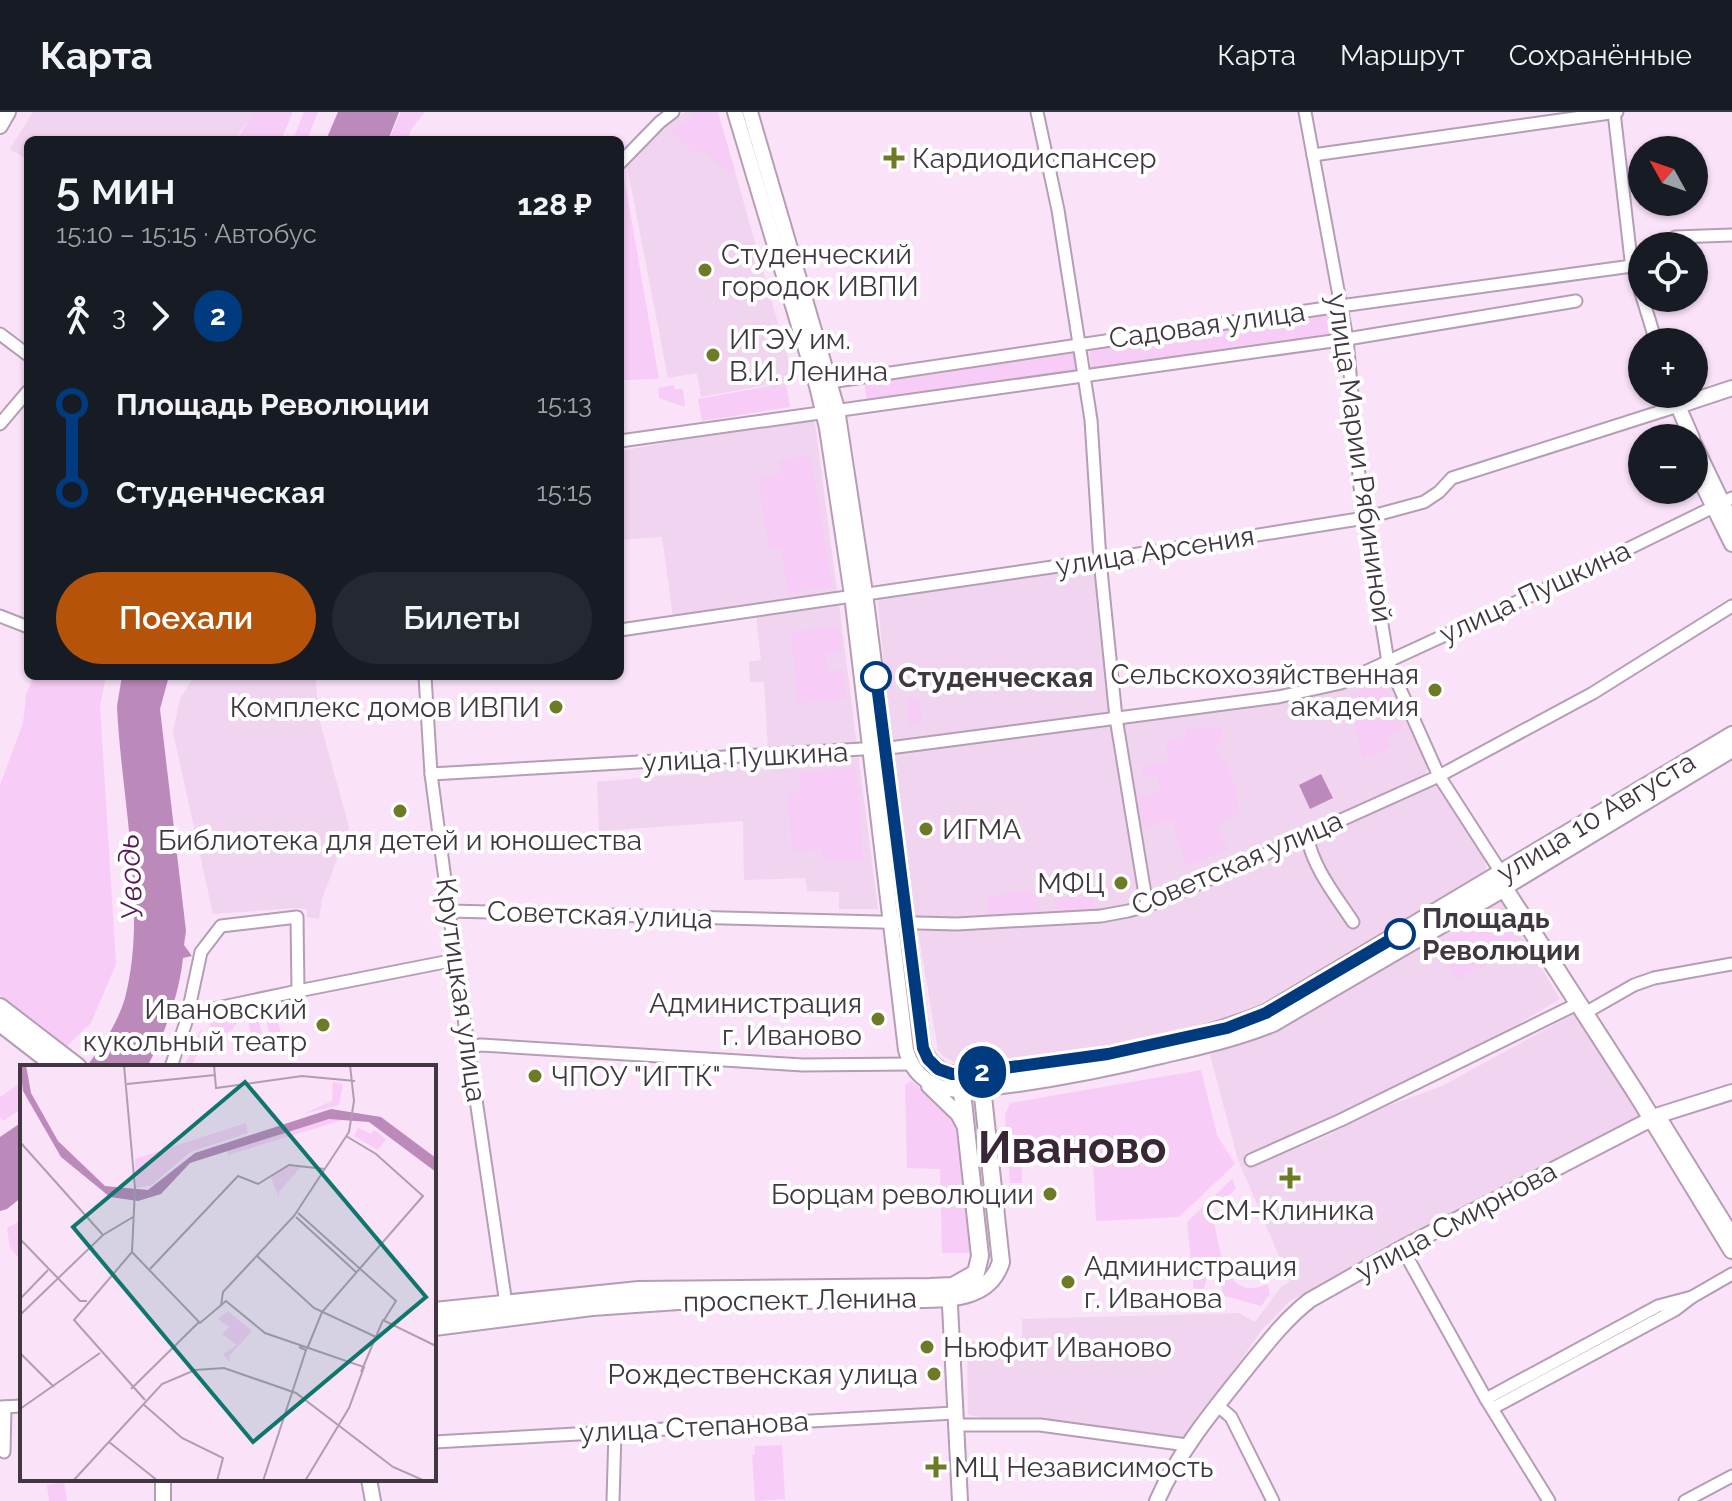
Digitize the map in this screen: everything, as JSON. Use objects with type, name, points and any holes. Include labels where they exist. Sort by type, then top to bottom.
[{"type":"highway","name":"улица 10 Августа","points":[[981,1080],[1005,1084],[1112,1067],[1251,1032],[1313,1000],[1505,882],[1652,790],[1732,735]]},
{"type":"highway","name":"улица 10 Августа","points":[[961,1082],[1120,1052],[1243,1023],[1505,882]]},
{"type":"highway","name":"улица Марии Рябининой","points":[[1505,882],[1655,1117],[1732,1250]]},
{"type":"highway","points":[[0,1007],[58,1062]]},
{"type":"highway","points":[[0,1023],[58,1062]]},
{"type":"highway","name":"проспект Ленина","points":[[436,1311],[639,1290],[949,1292],[970,1295],[985,1286],[998,1271],[1001,1262],[981,1080]]},
{"type":"highway","name":"проспект Ленина","points":[[436,1327],[592,1307],[678,1301],[949,1292],[973,1276],[980,1264],[961,1082]]},
{"type":"highway","points":[[986,1113],[994,1092],[1005,1084]]},
{"type":"main road","points":[[0,126],[8,112]]},
{"type":"main road","points":[[735,112],[830,410]]},
{"type":"main road","points":[[750,112],[830,382],[830,410],[858,594],[897,922],[906,1050],[910,1064],[921,1077]]},
{"type":"main road","points":[[1708,387],[1732,379]]},
{"type":"main road","name":"улица Арсения","points":[[1708,393],[1732,388]]},
{"type":"main road","points":[[1708,474],[1732,523]]},
{"type":"main road","points":[[1708,485],[1722,503],[1732,544]]},
{"type":"main road","name":"улица 10 Августа","points":[[1652,790],[1732,750]]},
{"type":"main road","points":[[897,922],[923,1048],[928,1059],[961,1082]]},
{"type":"main road","name":"улица 10 Августа","points":[[921,1077],[940,1088],[961,1082]]},
{"type":"main road","name":"проспект Ленина","points":[[921,1077],[958,1114],[969,1137]]},
{"type":"main road","name":"улица Смирнова","points":[[1157,1501],[1187,1445],[1297,1310],[1402,1248],[1655,1117],[1732,1092]]},
{"type":"main road","points":[[949,1292],[960,1501]]},
{"type":"main road","points":[[369,1481],[373,1501]]},
{"type":"street","points":[[624,159],[673,112]]},
{"type":"street","points":[[1037,112],[1058,210],[1091,420],[1100,560],[1116,718],[1147,906]]},
{"type":"street","name":"улица Марии Рябининой","points":[[1305,112],[1347,339],[1365,518],[1388,662],[1439,776],[1505,882]]},
{"type":"street","points":[[1313,155],[1615,112],[1628,232]]},
{"type":"street","points":[[1708,236],[1732,235]]},
{"type":"street","name":"Садовая улица","points":[[830,382],[1341,305],[1628,267]]},
{"type":"street","name":"Садовая улица","points":[[624,440],[1347,339],[1576,301]]},
{"type":"street","points":[[0,334],[24,352]]},
{"type":"street","points":[[0,424],[24,396]]},
{"type":"street","name":"улица Арсения","points":[[624,629],[1365,518],[1424,502],[1452,478],[1653,408]]},
{"type":"street","name":"улица Пушкина","points":[[431,774],[877,749],[1278,697],[1341,683],[1722,503]]},
{"type":"street","name":"Советская улица","points":[[449,911],[991,923],[1101,916],[1147,906],[1439,776],[1593,693],[1732,606]]},
{"type":"street","points":[[0,616],[24,625]]},
{"type":"street","name":"Крутицкая улица","points":[[425,680],[431,774],[455,960],[506,1304]]},
{"type":"street","points":[[1307,836],[1309,850],[1353,922]]},
{"type":"street","points":[[172,1065],[189,1014],[201,952],[221,926],[297,917],[298,991]]},
{"type":"street","points":[[189,1014],[455,960]]},
{"type":"street","points":[[1251,1160],[1634,985],[1654,978],[1732,964]]},
{"type":"street","points":[[469,1047],[481,1045],[803,1065],[910,1064]]},
{"type":"street","points":[[1655,1117],[1732,1233]]},
{"type":"street","points":[[1402,1248],[1549,1501]]},
{"type":"street","points":[[1490,1404],[1658,1306],[1692,1297],[1732,1274]]},
{"type":"street","points":[[1217,1405],[1231,1417],[1273,1501]]},
{"type":"street","points":[[3,1407],[4,1452]]},
{"type":"street","name":"улица Степанова","points":[[436,1442],[954,1419],[1040,1425],[1187,1445]]},
{"type":"street","points":[[613,1501],[615,1432]]},
{"type":"street","points":[[1685,1501],[1732,1476]]},
{"type":"shaded area","points":[[33,112],[255,112],[237,136],[24,136],[24,158],[10,149]]},
{"type":"shaded area","points":[[255,112],[293,112],[283,136],[239,136]]},
{"type":"shaded area","points":[[304,112],[318,112],[309,136],[295,136]]},
{"type":"shaded area","points":[[338,112],[399,112],[390,136],[328,136]]},
{"type":"shaded area","points":[[401,112],[425,112],[409,136],[391,136]]},
{"type":"shaded area","name":"Студенческий городок ИВПИ","points":[[686,112],[718,112],[794,380],[701,397],[697,373],[668,378],[627,166],[665,125]]},
{"type":"shaded area","points":[[694,112],[717,112],[735,170],[728,172],[702,149],[696,154],[671,132],[696,116]]},
{"type":"shaded area","points":[[624,177],[659,379],[624,380]]},
{"type":"shaded area","points":[[1338,309],[1340,334],[1091,370],[1089,345]]},
{"type":"shaded area","points":[[1080,349],[1081,373],[867,401],[864,379]]},
{"type":"shaded area","points":[[786,383],[790,407],[702,421],[698,399]]},
{"type":"shaded area","points":[[674,385],[675,389],[683,389],[685,407],[659,398],[658,388]]},
{"type":"shaded area","points":[[814,416],[878,909],[839,909],[839,892],[807,891],[805,878],[744,880],[743,821],[599,831],[597,782],[769,766],[764,682],[750,682],[749,662],[761,660],[755,605],[673,617],[662,537],[624,540],[624,450]]},
{"type":"shaded area","points":[[811,455],[832,586],[788,593],[781,548],[769,549],[758,478],[781,474],[779,460]]},
{"type":"shaded area","points":[[1098,564],[1117,717],[892,747],[877,594]]},
{"type":"shaded area","points":[[839,627],[842,652],[825,653],[827,671],[843,670],[846,698],[798,703],[791,632]]},
{"type":"shaded area","points":[[1386,665],[1429,765],[1424,779],[1145,903],[1099,912],[991,920],[918,917],[913,914],[892,749],[1344,689],[1379,672]]},
{"type":"shaded area","points":[[32,680],[105,680],[100,705],[116,964],[91,1023],[66,1047],[0,995],[0,785],[23,723],[26,695]]},
{"type":"shaded area","name":"Уводь","points":[[121,680],[168,680],[160,709],[186,931],[184,945],[192,956],[183,958],[170,1014],[148,1065],[88,1065],[104,1043],[125,998],[134,928],[134,891],[117,706]]},
{"type":"shaded area","points":[[192,680],[315,680],[320,722],[349,827],[322,899],[319,919],[307,917],[307,909],[297,908],[213,914],[173,732],[180,699]]},
{"type":"shaded area","points":[[1383,680],[1403,729],[1386,737],[1391,748],[1363,759],[1349,696]]},
{"type":"shaded area","points":[[920,698],[922,724],[909,725],[908,699]]},
{"type":"shaded area","points":[[1220,726],[1223,741],[1215,744],[1220,760],[1227,758],[1240,812],[1217,825],[1227,849],[1187,866],[1172,820],[1142,828],[1137,797],[1160,792],[1157,776],[1144,777],[1142,766],[1169,762],[1165,741],[1186,736],[1186,730]]},
{"type":"shaded area","points":[[856,767],[863,859],[823,862],[822,849],[792,851],[788,795],[801,793],[800,772]]},
{"type":"shaded area","points":[[1321,774],[1333,798],[1310,809],[1299,785]]},
{"type":"shaded area","points":[[1430,785],[1441,788],[1473,832],[1469,835],[1484,858],[1486,867],[1483,878],[1263,1007],[1121,1047],[963,1067],[938,1050],[918,931],[1102,921],[1233,874]]},
{"type":"shaded area","points":[[1030,891],[1038,902],[1039,915],[986,917],[989,896]]},
{"type":"shaded area","points":[[1093,893],[1095,911],[1056,915],[1055,898]]},
{"type":"shaded area","points":[[1500,899],[1560,999],[1436,1073],[1248,1154],[1245,1163],[1254,1166],[1385,1107],[1442,1086],[1574,1014],[1644,1114],[1290,1301],[1261,1331],[1185,1441],[968,1415],[967,1341],[1022,1341],[1022,1319],[1239,1313],[1255,1322],[1281,1287],[1290,1282],[1238,1160],[1210,1055]]},
{"type":"shaded area","points":[[1502,907],[1523,942],[1456,981],[1435,945]]},
{"type":"shaded area","points":[[274,1004],[285,1050],[272,1048],[264,1006]]},
{"type":"shaded area","points":[[241,1006],[243,1015],[231,1031],[214,1037],[209,1022],[216,1010]]},
{"type":"shaded area","points":[[256,1007],[263,1038],[252,1041],[248,1020]]},
{"type":"shaded area","points":[[201,1029],[205,1045],[193,1065],[185,1065]]},
{"type":"shaded area","points":[[1201,1070],[1217,1135],[1235,1164],[1179,1217],[1096,1221],[1093,1159],[1022,1164],[1022,1183],[1010,1183],[1005,1115],[1010,1103]]},
{"type":"shaded area","points":[[911,1081],[955,1116],[963,1130],[972,1253],[942,1253],[940,1169],[907,1168],[905,1085]]},
{"type":"shaded area","points":[[20,1083],[20,1109],[3,1121],[0,1117],[0,1097]]},
{"type":"shaded area","points":[[20,1123],[20,1199],[0,1211],[0,1137]]},
{"type":"shaded area","points":[[1232,1179],[1236,1188],[1231,1194],[1211,1201],[1219,1247],[1230,1276],[1239,1285],[1251,1288],[1267,1284],[1270,1294],[1261,1306],[1222,1295],[1221,1279],[1206,1280],[1202,1297],[1197,1297],[1194,1292],[1187,1222]]},
{"type":"shaded area","points":[[20,1221],[20,1267],[18,1257],[10,1248],[7,1228]]},
{"type":"shaded area","points":[[782,1445],[785,1499],[755,1501],[752,1455],[755,1454],[755,1446]]},
{"type":"shaded area","points":[[64,1482],[67,1501],[49,1501],[47,1485]]},
{"type":"bus line","name":"2","points":[[876,677],[923,1048],[928,1059],[942,1071],[952,1074],[980,1072],[1108,1054],[1227,1028],[1266,1013],[1400,934]]},
{"type":"place","name":"Кардиодиспансер","points":[[894,158]]},
{"type":"place","name":"Студенческий городок ИВПИ","points":[[705,270]]},
{"type":"place","name":"ИГЭУ им. В.И. Ленина","points":[[713,355]]},
{"type":"place","name":"Студенческая","points":[[876,677]]},
{"type":"place","name":"Сельскохозяйственная академия","points":[[1435,690]]},
{"type":"place","name":"Комплекс домов ИВПИ","points":[[556,707]]},
{"type":"place","name":"Библиотека для детей и юношества","points":[[400,811]]},
{"type":"place","name":"ИГМА","points":[[926,829]]},
{"type":"place","name":"МФЦ","points":[[1121,883]]},
{"type":"place","name":"Площадь Революции","points":[[1400,934]]},
{"type":"place","name":"Администрация г. Иваново","points":[[878,1019]]},
{"type":"place","name":"Ивановский кукольный театр","points":[[323,1025]]},
{"type":"place","name":"ЧПОУ \"ИГТК\"","points":[[535,1076]]},
{"type":"place","name":"СМ-Клиника","points":[[1290,1178]]},
{"type":"place","name":"Борцам революции","points":[[1050,1194]]},
{"type":"place","name":"Администрация г. Иванова","points":[[1068,1282]]},
{"type":"place","name":"Ньюфит Иваново","points":[[927,1347]]},
{"type":"place","name":"Рождественская улица","points":[[934,1374]]},
{"type":"place","name":"МЦ Независимость","points":[[936,1467]]},
{"type":"district","name":"Иваново","points":[[1072,1147]]}]
